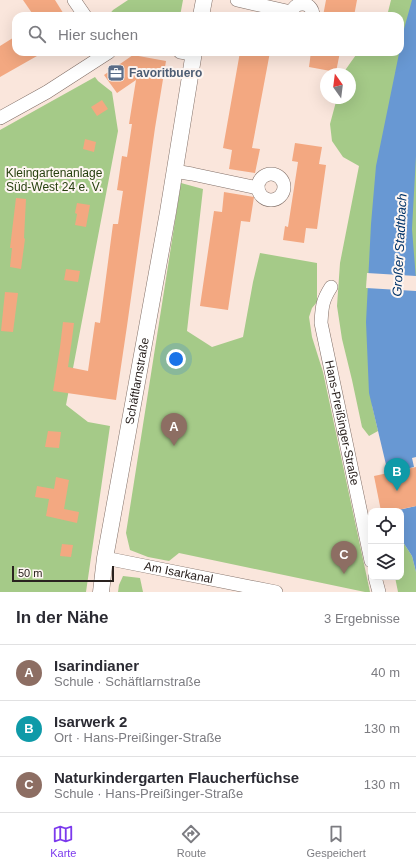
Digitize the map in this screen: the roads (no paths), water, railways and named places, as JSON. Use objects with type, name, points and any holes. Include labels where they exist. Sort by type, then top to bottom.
[{"type":"street","points":[[74,0],[82,12]]},
{"type":"street","points":[[202,12],[204,0]]},
{"type":"street","points":[[236,0],[283,12]]},
{"type":"street","points":[[292,12],[296,5],[305,4],[312,9],[312,12]]},
{"type":"street","points":[[0,118],[47,92],[103,56]]},
{"type":"street","name":"Schäftlarnstraße","points":[[101,592],[105,558],[167,217],[189,56]]},
{"type":"street","points":[[174,171],[258,188]]},
{"type":"street","name":"Hans-Preißinger-Straße","points":[[331,287],[325,297],[322,308],[321,323],[368,547]]},
{"type":"street","name":"Am Isarkanal","points":[[105,558],[276,592]]},
{"type":"street","points":[[376,580],[379,592]]},
{"type":"water","name":"Großer Stadtbach","points":[[412,0],[416,0],[416,156],[412,229],[416,279],[416,457],[412,458],[414,467],[388,473],[369,393],[366,322],[371,224],[376,166],[398,56],[404,56],[404,29]]},
{"type":"water","points":[[416,506],[416,572],[412,556],[404,544],[404,509]]},
{"type":"place","name":"Favoritbuero","points":[[116,73]]},
{"type":"place","name":"Isarindianer","points":[[174,446]]},
{"type":"place","name":"Isarwerk 2","points":[[397,491]]},
{"type":"place","name":"Naturkindergarten Flaucherfüchse","points":[[344,574]]},
{"type":"park label","name":"Kleingartenanlage Süd-West 24 e. V.","points":[[54,180]]}]
